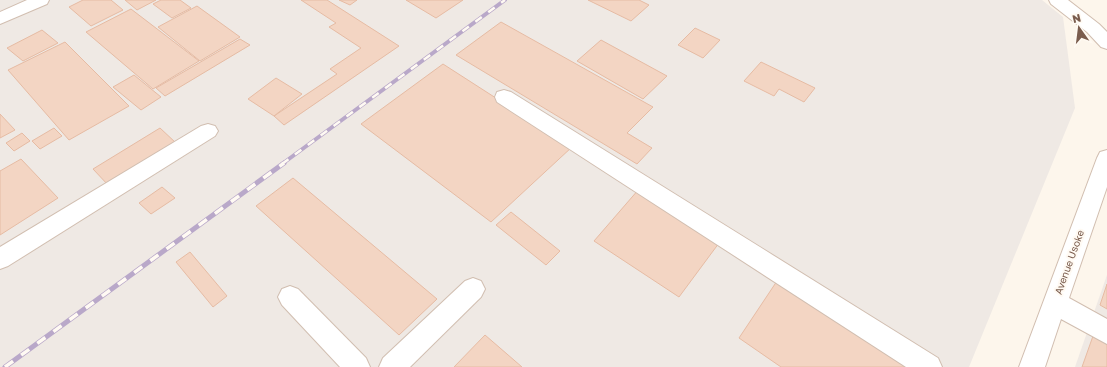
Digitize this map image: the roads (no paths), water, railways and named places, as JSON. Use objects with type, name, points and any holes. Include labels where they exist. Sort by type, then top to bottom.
[{"type":"street","points":[[0,19],[41,0]]},
{"type":"street","points":[[1057,0],[1093,28],[1107,43]]},
{"type":"street","points":[[504,96],[929,367]]},
{"type":"street","points":[[0,259],[208,131]]},
{"type":"street","name":"Avenue Usoke","points":[[1032,367],[1107,158]]},
{"type":"street","points":[[392,367],[473,289]]},
{"type":"street","points":[[290,297],[357,367]]},
{"type":"street","points":[[1055,304],[1107,332]]},
{"type":"railway","points":[[282,164],[505,0]]},
{"type":"railway","points":[[5,367],[284,163]]}]
